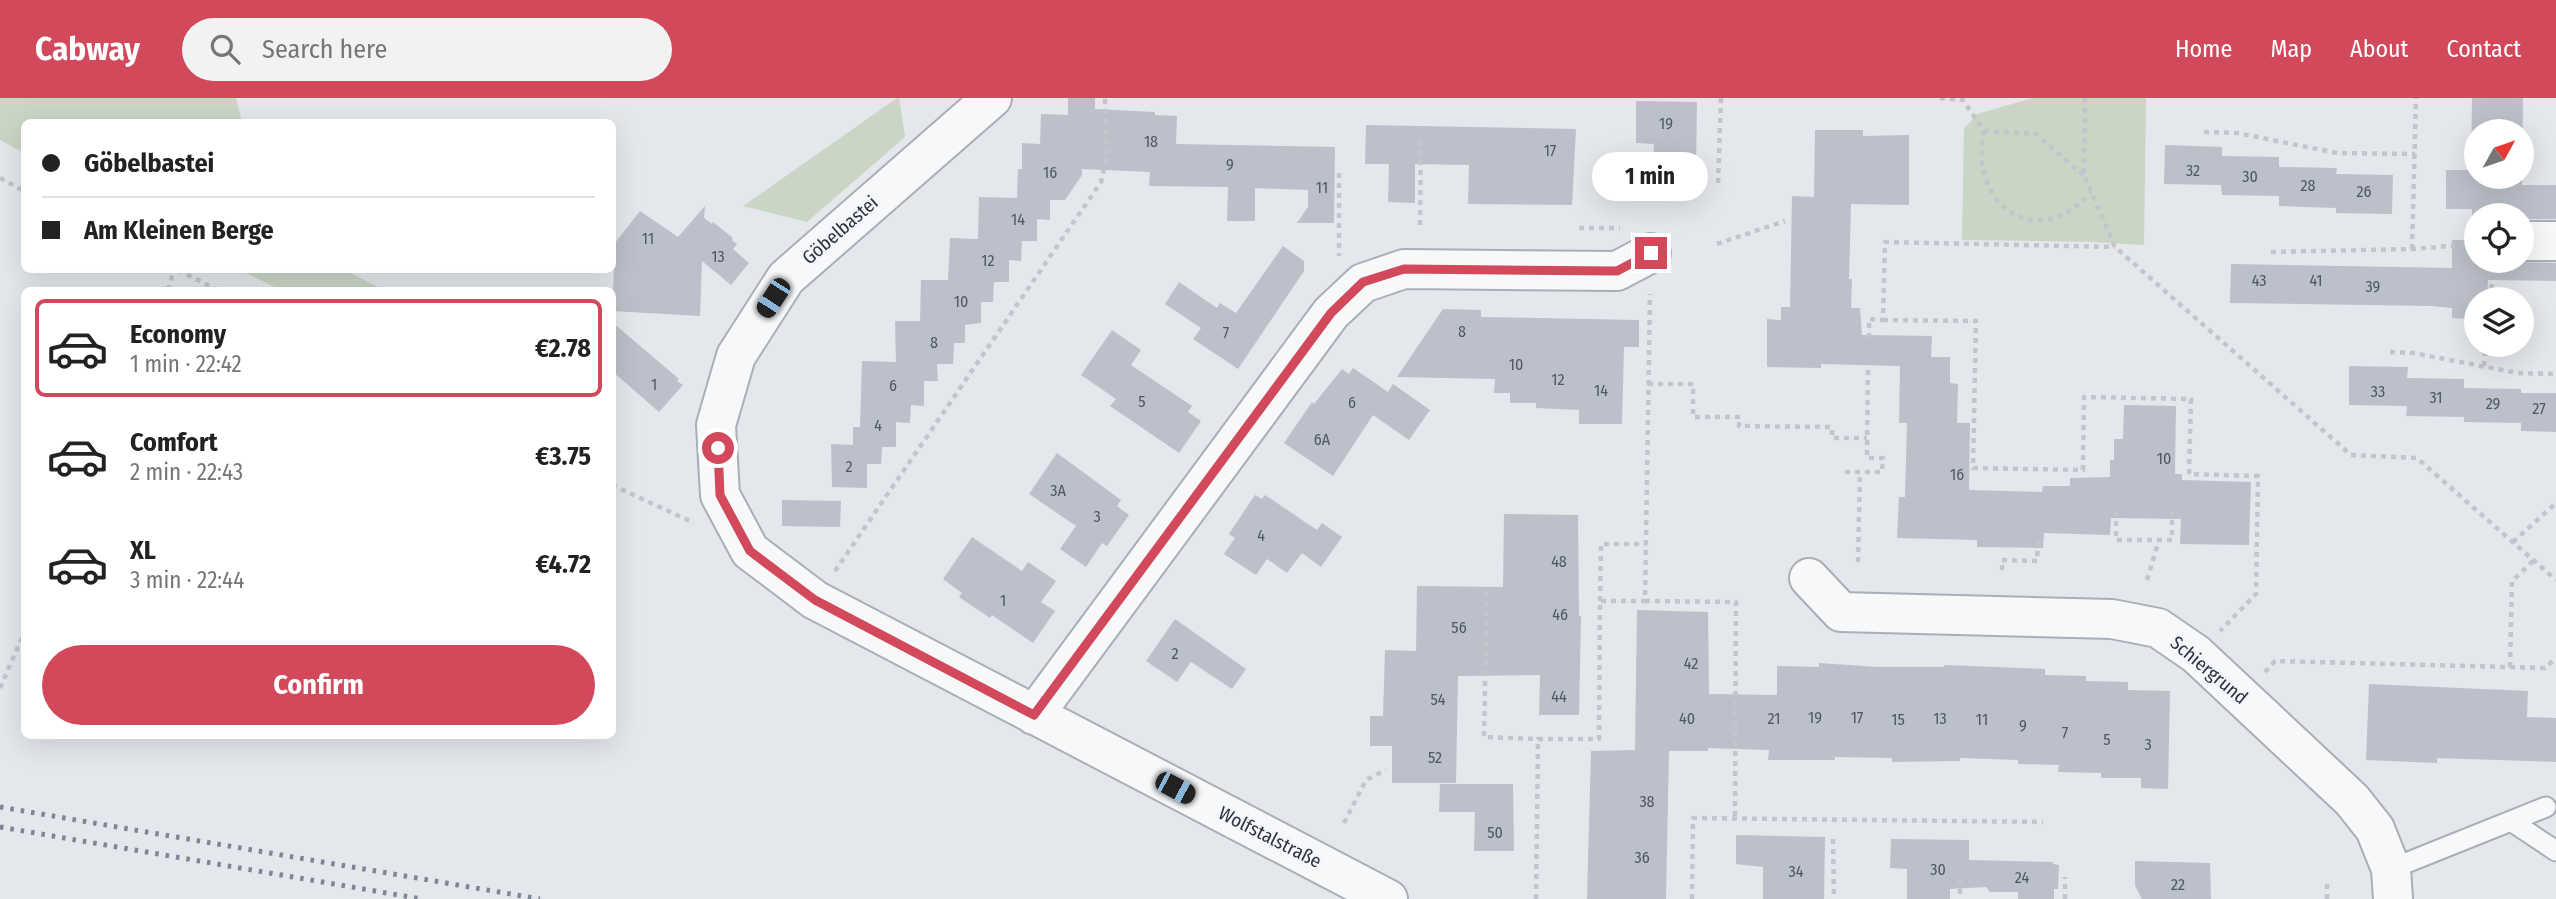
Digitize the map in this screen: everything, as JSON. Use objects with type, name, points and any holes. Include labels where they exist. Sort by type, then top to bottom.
[{"type":"street","name":"Göbelbastei","points":[[750,551],[720,495],[716,425],[736,356],[786,278],[992,98]]},
{"type":"street","points":[[2534,241],[2556,241]]},
{"type":"street","points":[[1034,715],[1331,313],[1363,282],[1404,269],[1617,271],[1651,253]]},
{"type":"street","name":"Wolfstalstraße","points":[[750,551],[815,600],[1388,899]]},
{"type":"street","name":"Schiergrund","points":[[1809,578],[1841,612],[2112,619],[2158,628],[2196,654],[2352,800],[2375,829],[2392,884]]},
{"type":"lane","points":[[2392,884],[2511,821],[2546,807]]},
{"type":"lane","points":[[2511,821],[2556,851]]},
{"type":"path","points":[[827,582],[1101,182],[1107,155],[1105,98]]},
{"type":"path","points":[[1718,183],[1721,98]]},
{"type":"path","points":[[1940,98],[1963,100],[1984,131],[1980,163],[1984,178],[1990,190],[2009,211],[2021,218],[2033,220],[2056,218],[2070,213],[2091,192]]},
{"type":"path","points":[[2085,98],[2084,175],[2115,247],[2351,455],[2417,458],[2556,580]]},
{"type":"path","points":[[2412,249],[2416,98]]},
{"type":"path","points":[[1984,131],[2036,134],[2084,175]]},
{"type":"path","points":[[2204,132],[2236,133],[2337,153],[2414,154]]},
{"type":"path","points":[[1420,225],[1421,133]]},
{"type":"path","points":[[1339,173],[1339,265]]},
{"type":"path","points":[[0,178],[21,189]]},
{"type":"path","points":[[1717,244],[1785,221]]},
{"type":"path","points":[[1883,320],[1885,242],[2115,247]]},
{"type":"path","points":[[2272,252],[2412,249],[2464,245]]},
{"type":"path","points":[[1646,601],[1651,253]]},
{"type":"path","points":[[182,273],[212,287]]},
{"type":"path","points":[[1869,338],[1869,319],[1976,321],[1973,468],[2083,470],[2084,397],[2191,399],[2189,474],[2258,476],[2256,594],[2216,636]]},
{"type":"path","points":[[2390,352],[2413,353],[2518,373],[2556,374]]},
{"type":"path","points":[[2484,366],[2485,357]]},
{"type":"path","points":[[1844,472],[1882,472],[1883,458],[1867,458],[1868,365]]},
{"type":"path","points":[[1648,384],[1693,384],[1693,417],[1740,417],[1739,426],[1832,427],[1832,438],[1867,438]]},
{"type":"path","points":[[1858,562],[1860,472]]},
{"type":"path","points":[[616,487],[703,528]]},
{"type":"path","points":[[2513,542],[2556,503]]},
{"type":"path","points":[[2116,511],[2116,540],[2172,540],[2172,512]]},
{"type":"path","points":[[2001,570],[2002,559],[2037,561],[2038,540]]},
{"type":"path","points":[[2147,580],[2160,540]]},
{"type":"path","points":[[1487,591],[1484,737],[1599,739],[1601,544],[1646,544]]},
{"type":"path","points":[[2510,667],[2512,581],[2534,560]]},
{"type":"path","points":[[1601,601],[1736,602],[1735,818]]},
{"type":"path","points":[[0,688],[21,640]]},
{"type":"path","points":[[2275,661],[2545,668],[2556,659]]},
{"type":"path","points":[[1536,899],[1538,739]]},
{"type":"path","points":[[1344,823],[1366,780],[1386,770]]},
{"type":"path","points":[[1692,899],[1693,818],[2043,822]]},
{"type":"path","points":[[1833,839],[1834,899]]},
{"type":"path","points":[[2065,877],[2065,899]]},
{"type":"path","points":[[1960,879],[1960,899]]},
{"type":"path","points":[[2327,899],[2328,884]]},
{"type":"green space","points":[[0,98],[236,98],[241,119],[21,119],[21,151],[0,140]]},
{"type":"green space","points":[[897,98],[905,137],[807,222],[743,206]]},
{"type":"green space","points":[[2033,98],[2146,98],[2144,245],[1962,240],[1964,129],[1977,114]]},
{"type":"green space","points":[[246,273],[351,273],[378,287],[275,287]]},
{"type":"building","points":[[1068,98],[1095,98],[1095,109],[1155,112],[1155,115],[1177,116],[1176,144],[1335,147],[1334,223],[1297,223],[1308,207],[1308,190],[1255,188],[1255,221],[1227,221],[1228,187],[1149,186],[1150,172],[1082,169],[1082,175],[1065,200],[1050,200],[1050,220],[1037,219],[1037,241],[1022,241],[1021,261],[1009,260],[1009,282],[994,282],[993,302],[981,302],[981,323],[965,325],[965,343],[954,343],[953,364],[937,364],[938,381],[924,381],[924,406],[911,405],[910,423],[896,422],[896,447],[882,447],[881,464],[867,464],[867,488],[832,487],[831,444],[853,445],[853,427],[860,427],[862,361],[896,362],[895,321],[920,321],[921,280],[948,280],[950,238],[978,239],[979,197],[1017,198],[1018,169],[1022,169],[1022,143],[1040,144],[1041,114],[1068,115]]},
{"type":"building","points":[[2472,98],[2523,98],[2523,119],[2472,119]]},
{"type":"building","points":[[1636,101],[1697,102],[1696,166],[1653,165],[1654,144],[1636,143]]},
{"type":"building","points":[[1366,125],[1576,129],[1572,205],[1468,204],[1469,165],[1415,164],[1415,203],[1388,202],[1389,164],[1365,164]]},
{"type":"building","points":[[1815,130],[1863,130],[1863,136],[1909,135],[1909,205],[1851,204],[1851,308],[1860,308],[1862,335],[1932,336],[1931,357],[1950,357],[1950,383],[1958,384],[1957,423],[1970,423],[1969,490],[2042,492],[2043,486],[2070,486],[2070,478],[2110,477],[2110,460],[2114,460],[2114,439],[2123,439],[2124,405],[2176,406],[2175,474],[2182,474],[2182,480],[2251,482],[2249,545],[2180,544],[2181,519],[2111,518],[2110,535],[2044,533],[2043,548],[1977,547],[1977,540],[1897,538],[1899,497],[1905,497],[1907,423],[1899,423],[1900,366],[1821,364],[1821,368],[1767,367],[1767,319],[1781,320],[1781,307],[1790,307],[1792,196],[1814,197]]},
{"type":"building","points":[[2165,145],[2222,147],[2222,156],[2279,157],[2279,167],[2337,168],[2336,174],[2393,175],[2392,214],[2336,213],[2336,208],[2279,206],[2279,196],[2222,195],[2221,185],[2164,184]]},
{"type":"building","points":[[2446,170],[2464,170],[2464,189],[2534,189],[2534,185],[2556,185],[2556,219],[2534,219],[2534,203],[2464,203],[2464,209],[2446,209]]},
{"type":"building","points":[[705,206],[704,218],[733,238],[737,244],[733,249],[749,263],[731,285],[702,261],[700,316],[616,311],[616,287],[613,287],[616,242],[640,211],[678,237]]},
{"type":"building","points":[[2452,240],[2464,240],[2464,273],[2534,273],[2534,262],[2556,263],[2556,281],[2488,280],[2488,287],[2464,287],[2464,318],[2452,318],[2452,308],[2431,306],[2230,303],[2231,264],[2452,268]]},
{"type":"building","points":[[1283,246],[1304,261],[1304,271],[1238,369],[1193,339],[1201,328],[1165,304],[1179,282],[1217,308],[1220,303],[1236,313]]},
{"type":"building","points":[[1443,309],[1481,310],[1481,317],[1639,320],[1639,347],[1624,347],[1622,424],[1579,424],[1579,410],[1536,408],[1536,403],[1510,403],[1510,393],[1494,393],[1495,379],[1397,377]]},
{"type":"building","points":[[616,325],[683,385],[659,412],[616,374]]},
{"type":"building","points":[[1112,330],[1141,350],[1131,365],[1192,406],[1188,412],[1201,421],[1179,453],[1110,406],[1116,399],[1081,375]]},
{"type":"building","points":[[2349,366],[2408,367],[2407,378],[2464,379],[2464,388],[2556,393],[2556,432],[2521,431],[2521,423],[2464,422],[2464,417],[2406,416],[2407,406],[2349,405]]},
{"type":"building","points":[[1353,368],[1388,392],[1393,384],[1430,410],[1409,440],[1373,415],[1333,476],[1284,443],[1312,402],[1314,404],[1342,369],[1349,374]]},
{"type":"building","points":[[1057,453],[1121,500],[1117,506],[1129,515],[1107,546],[1102,543],[1086,567],[1060,549],[1076,526],[1029,494]]},
{"type":"building","points":[[1255,495],[1262,499],[1265,495],[1317,530],[1322,523],[1342,537],[1321,567],[1302,553],[1287,573],[1267,559],[1256,575],[1224,554],[1235,538],[1229,534]]},
{"type":"building","points":[[782,500],[841,501],[840,527],[782,526]]},
{"type":"building","points":[[1504,514],[1578,515],[1581,616],[1579,715],[1539,715],[1540,675],[1458,676],[1456,783],[1392,783],[1392,746],[1370,746],[1370,716],[1383,716],[1385,650],[1416,651],[1417,586],[1503,587]]},
{"type":"building","points":[[972,537],[1022,571],[1028,562],[1056,581],[1041,602],[1055,611],[1033,643],[992,615],[990,618],[959,597],[962,593],[943,579]]},
{"type":"building","points":[[1637,610],[1708,612],[1709,694],[1777,695],[1777,666],[1819,667],[1819,663],[1878,667],[1944,665],[2045,669],[2045,675],[2086,676],[2086,681],[2128,682],[2128,690],[2170,691],[2168,789],[2141,788],[2141,778],[2101,778],[2101,773],[2058,772],[2059,765],[2018,764],[2018,760],[1960,758],[1960,761],[1892,762],[1892,758],[1835,757],[1835,760],[1768,760],[1769,750],[1708,748],[1708,751],[1669,751],[1666,899],[1587,899],[1591,751],[1635,750]]},
{"type":"building","points":[[1175,619],[1246,669],[1232,689],[1191,662],[1177,682],[1146,661]]},
{"type":"building","points":[[2369,684],[2528,691],[2527,717],[2556,718],[2556,762],[2437,758],[2437,763],[2366,760]]},
{"type":"building","points":[[1440,784],[1513,784],[1514,851],[1474,851],[1475,812],[1439,812]]},
{"type":"building","points":[[1736,835],[1825,837],[1824,899],[1763,899],[1763,867],[1736,864]]},
{"type":"building","points":[[1891,839],[1969,840],[1969,860],[2053,862],[2059,865],[2058,889],[2054,889],[2054,899],[2018,899],[2018,892],[1990,892],[1986,887],[1950,889],[1950,899],[1907,899],[1907,869],[1890,868]]},
{"type":"building","points":[[2135,861],[2210,863],[2211,899],[2142,899],[2135,886]]},
{"type":"railway","points":[[0,807],[540,899]]},
{"type":"railway","points":[[0,827],[422,899]]},
{"type":"route","points":[[718,448],[720,495],[750,551],[815,600],[1034,715],[1331,313],[1363,282],[1404,269],[1617,271],[1651,253]]}]
